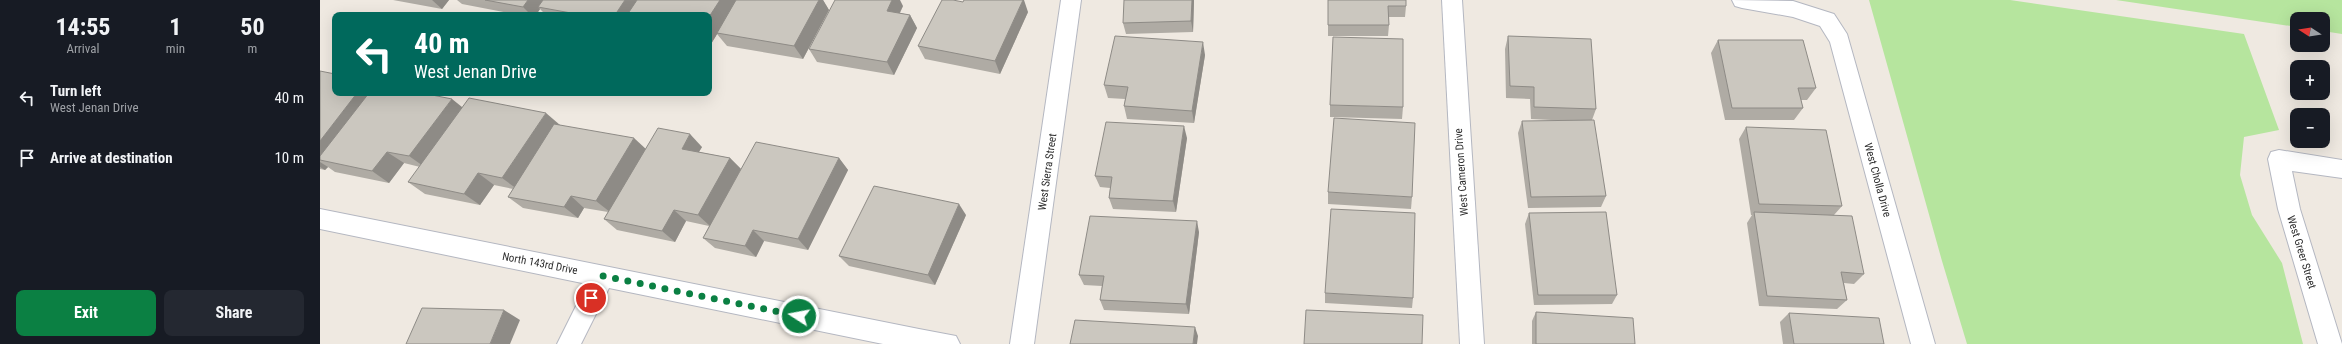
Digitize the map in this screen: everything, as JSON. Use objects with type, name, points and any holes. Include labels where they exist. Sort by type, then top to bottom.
[{"type":"street","name":"West Sierra Street","points":[[1022,344],[1071,0]]},
{"type":"street","name":"West Cameron Drive","points":[[1452,0],[1452,22],[1472,344]]},
{"type":"street","name":"West Cholla Drive","points":[[1742,0],[1793,9],[1827,20],[1840,40],[1923,344]]},
{"type":"street","name":"West Greer Street","points":[[2330,344],[2289,209],[2278,158],[2342,169]]},
{"type":"street","name":"North 143rd Drive","points":[[320,219],[919,340],[948,344]]},
{"type":"street","points":[[569,344],[603,276]]},
{"type":"green space","points":[[1869,0],[2010,0],[2244,34],[2279,130],[2244,137],[2240,175],[2252,215],[2282,263],[2303,344],[1967,344],[1942,261]]},
{"type":"green space","points":[[2116,0],[2342,0],[2342,34],[2330,32],[2330,12],[2290,12],[2290,26]]},
{"type":"building","points":[[485,0],[528,0],[523,7]]},
{"type":"building","points":[[543,0],[625,0],[617,12],[566,12],[538,7]]},
{"type":"building","points":[[637,0],[720,0],[712,12],[629,12]]},
{"type":"building","points":[[736,0],[819,0],[794,46],[717,33]]},
{"type":"building","points":[[835,0],[892,0],[887,11],[910,15],[887,62],[809,49]]},
{"type":"building","points":[[942,0],[963,2],[964,0],[1023,0],[995,61],[918,46]]},
{"type":"building","points":[[1124,0],[1192,0],[1191,21],[1123,23]]},
{"type":"building","points":[[1328,0],[1406,0],[1406,6],[1388,6],[1389,25],[1328,25]]},
{"type":"building","points":[[1115,36],[1203,42],[1192,111],[1124,106],[1128,87],[1104,85]]},
{"type":"building","points":[[1508,36],[1591,39],[1596,109],[1534,107],[1534,87],[1510,86]]},
{"type":"building","points":[[1333,37],[1403,39],[1403,107],[1330,105]]},
{"type":"building","points":[[1718,40],[1803,40],[1816,88],[1798,88],[1803,108],[1732,108]]},
{"type":"building","points":[[320,71],[332,73],[332,96],[355,96],[320,141]]},
{"type":"building","points":[[367,96],[437,96],[452,99],[409,156],[387,152],[372,171],[320,160],[320,156]]},
{"type":"building","points":[[469,98],[546,113],[502,178],[478,173],[464,194],[408,182]]},
{"type":"building","points":[[1334,118],[1415,123],[1412,197],[1328,192]]},
{"type":"building","points":[[1594,120],[1606,196],[1531,197],[1522,121]]},
{"type":"building","points":[[1106,122],[1184,126],[1173,201],[1109,198],[1112,177],[1095,176]]},
{"type":"building","points":[[554,124],[634,138],[596,201],[571,196],[564,207],[508,197]]},
{"type":"building","points":[[1746,127],[1826,130],[1842,206],[1759,204]]},
{"type":"building","points":[[658,128],[690,134],[682,149],[730,158],[698,215],[674,210],[662,231],[604,219]]},
{"type":"building","points":[[756,142],[839,158],[798,239],[753,230],[745,246],[703,238]]},
{"type":"building","points":[[874,186],[959,204],[928,275],[839,256]]},
{"type":"building","points":[[1331,209],[1415,213],[1413,298],[1325,293]]},
{"type":"building","points":[[1606,212],[1617,295],[1538,295],[1529,213]]},
{"type":"building","points":[[1754,212],[1852,216],[1864,274],[1841,272],[1847,300],[1767,296]]},
{"type":"building","points":[[1090,216],[1197,221],[1186,304],[1100,300],[1104,276],[1079,275]]},
{"type":"building","points":[[422,308],[504,310],[490,344],[406,344]]},
{"type":"building","points":[[1306,310],[1423,315],[1422,344],[1304,344]]},
{"type":"building","points":[[1536,312],[1633,318],[1635,344],[1536,344]]},
{"type":"building","points":[[1789,313],[1879,318],[1884,344],[1794,344]]},
{"type":"building","points":[[1075,320],[1195,327],[1193,344],[1070,344]]},
{"type":"route","points":[[591,298],[603,276],[799,316]]}]
